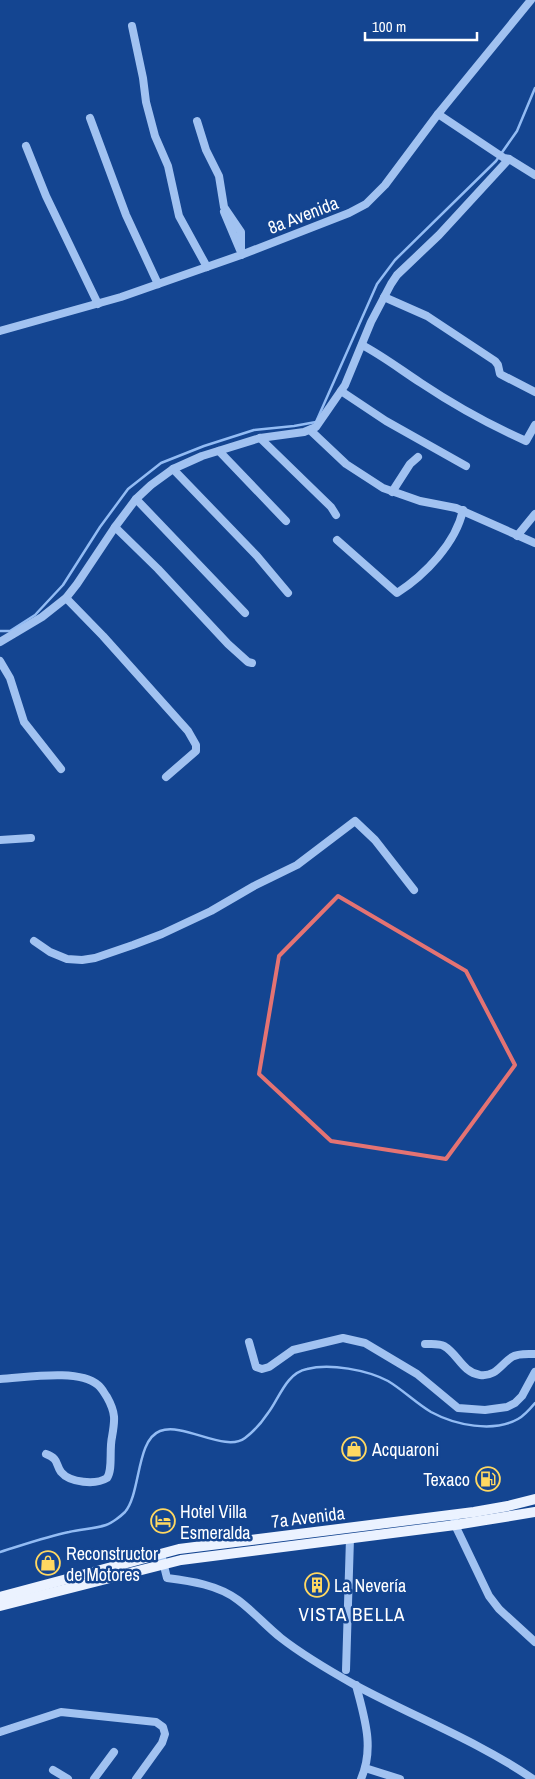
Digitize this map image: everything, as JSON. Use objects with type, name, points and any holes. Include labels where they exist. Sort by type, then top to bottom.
[{"type":"main road","name":"7a Avenida","points":[[0,1597],[162,1559],[198,1557],[350,1538],[454,1520],[535,1499]]},
{"type":"main road","name":"7a Avenida","points":[[0,1606],[162,1559],[196,1547],[535,1512]]},
{"type":"street","name":"8a Avenida","points":[[0,331],[98,304],[207,267],[349,213],[366,204],[386,185],[502,31],[531,0]]},
{"type":"street","points":[[132,26],[144,78],[146,102],[155,136],[168,166],[179,216],[207,267]]},
{"type":"street","points":[[438,114],[535,175]]},
{"type":"street","points":[[90,118],[126,215],[158,284]]},
{"type":"street","points":[[197,121],[206,150],[219,176],[220,187],[218,197],[241,254]]},
{"type":"street","points":[[26,146],[46,196],[98,304]]},
{"type":"street","points":[[0,642],[42,617],[66,598],[136,499],[173,469],[219,450],[260,438],[310,430],[317,425],[348,380],[371,322],[397,274],[439,235],[507,158]]},
{"type":"street","points":[[384,297],[427,316],[495,361],[500,374],[535,392]]},
{"type":"street","points":[[362,345],[382,356],[420,383],[500,429],[526,441],[535,425]]},
{"type":"street","points":[[341,391],[386,421],[466,466]]},
{"type":"street","points":[[310,430],[346,464],[370,482],[392,492],[420,501],[462,510],[533,544]]},
{"type":"street","points":[[260,438],[331,507],[336,515]]},
{"type":"street","points":[[219,450],[286,522]]},
{"type":"street","points":[[392,492],[410,464],[418,457]]},
{"type":"street","points":[[173,469],[250,548],[288,593]]},
{"type":"street","points":[[136,499],[245,614]]},
{"type":"street","points":[[337,540],[398,593],[418,578],[442,550],[456,529],[462,510]]},
{"type":"street","points":[[517,536],[535,514]]},
{"type":"street","points":[[115,527],[158,569],[228,644],[248,662],[252,663]]},
{"type":"street","points":[[66,598],[188,731],[196,745],[196,751],[166,777]]},
{"type":"street","points":[[0,661],[10,678],[24,722],[61,769]]},
{"type":"street","points":[[34,941],[50,952],[67,958],[82,960],[95,958],[134,944],[203,915],[254,886],[297,865],[355,821],[386,852],[414,890]]},
{"type":"street","points":[[0,840],[30,838]]},
{"type":"street","points":[[249,1342],[256,1367],[262,1369],[269,1367],[293,1350],[325,1341],[343,1338],[365,1342],[417,1374],[431,1384],[446,1400],[462,1409],[486,1410],[507,1407],[515,1403],[522,1396],[535,1372]]},
{"type":"street","points":[[425,1344],[445,1346],[454,1354],[462,1366],[471,1372],[481,1375],[493,1373],[513,1356],[535,1354]]},
{"type":"street","points":[[0,1379],[16,1379],[31,1376],[68,1376],[91,1381],[97,1384],[113,1408],[110,1471],[107,1478],[96,1482],[69,1478],[62,1472],[55,1459],[46,1454]]},
{"type":"street","points":[[454,1520],[488,1596],[499,1609],[535,1642]]},
{"type":"street","points":[[346,1670],[350,1538]]},
{"type":"street","points":[[162,1559],[167,1578],[188,1580],[227,1593],[239,1600],[281,1638],[302,1654],[356,1685],[490,1752],[533,1779]]},
{"type":"street","points":[[356,1685],[368,1738],[368,1751],[361,1779]]},
{"type":"street","points":[[0,1732],[60,1712],[156,1722],[163,1727],[164,1739],[136,1779]]},
{"type":"street","points":[[94,1779],[114,1752]]},
{"type":"street","points":[[365,1768],[400,1779]]},
{"type":"street","points":[[52,1770],[68,1779]]},
{"type":"highlighted area","points":[[338,896],[466,971],[515,1065],[446,1159],[331,1141],[259,1074],[279,956]]},
{"type":"waterway","points":[[0,631],[10,631],[35,615],[63,585],[100,527],[128,489],[161,463],[204,446],[254,430],[316,422],[377,284],[395,260],[496,161],[517,131],[535,88]]},
{"type":"waterway","points":[[0,1552],[51,1536],[111,1523],[125,1512],[130,1503],[143,1456],[152,1436],[160,1431],[170,1429],[181,1430],[216,1440],[237,1442],[245,1438],[263,1420],[288,1381],[300,1371],[307,1369],[337,1367],[379,1377],[399,1388],[431,1412],[451,1421],[474,1426],[497,1426],[508,1423],[523,1416],[535,1403]]},
{"type":"place","name":"Acquaroni","points":[[354,1449]]},
{"type":"place","name":"Texaco","points":[[488,1479]]},
{"type":"place","name":"Hotel Villa Esmeralda","points":[[163,1521]]},
{"type":"place","name":"Reconstructor de Motores","points":[[48,1563]]},
{"type":"place","name":"La Nevería","points":[[317,1585]]},
{"type":"district","name":"VISTA BELLA","points":[[352,1614]]}]
